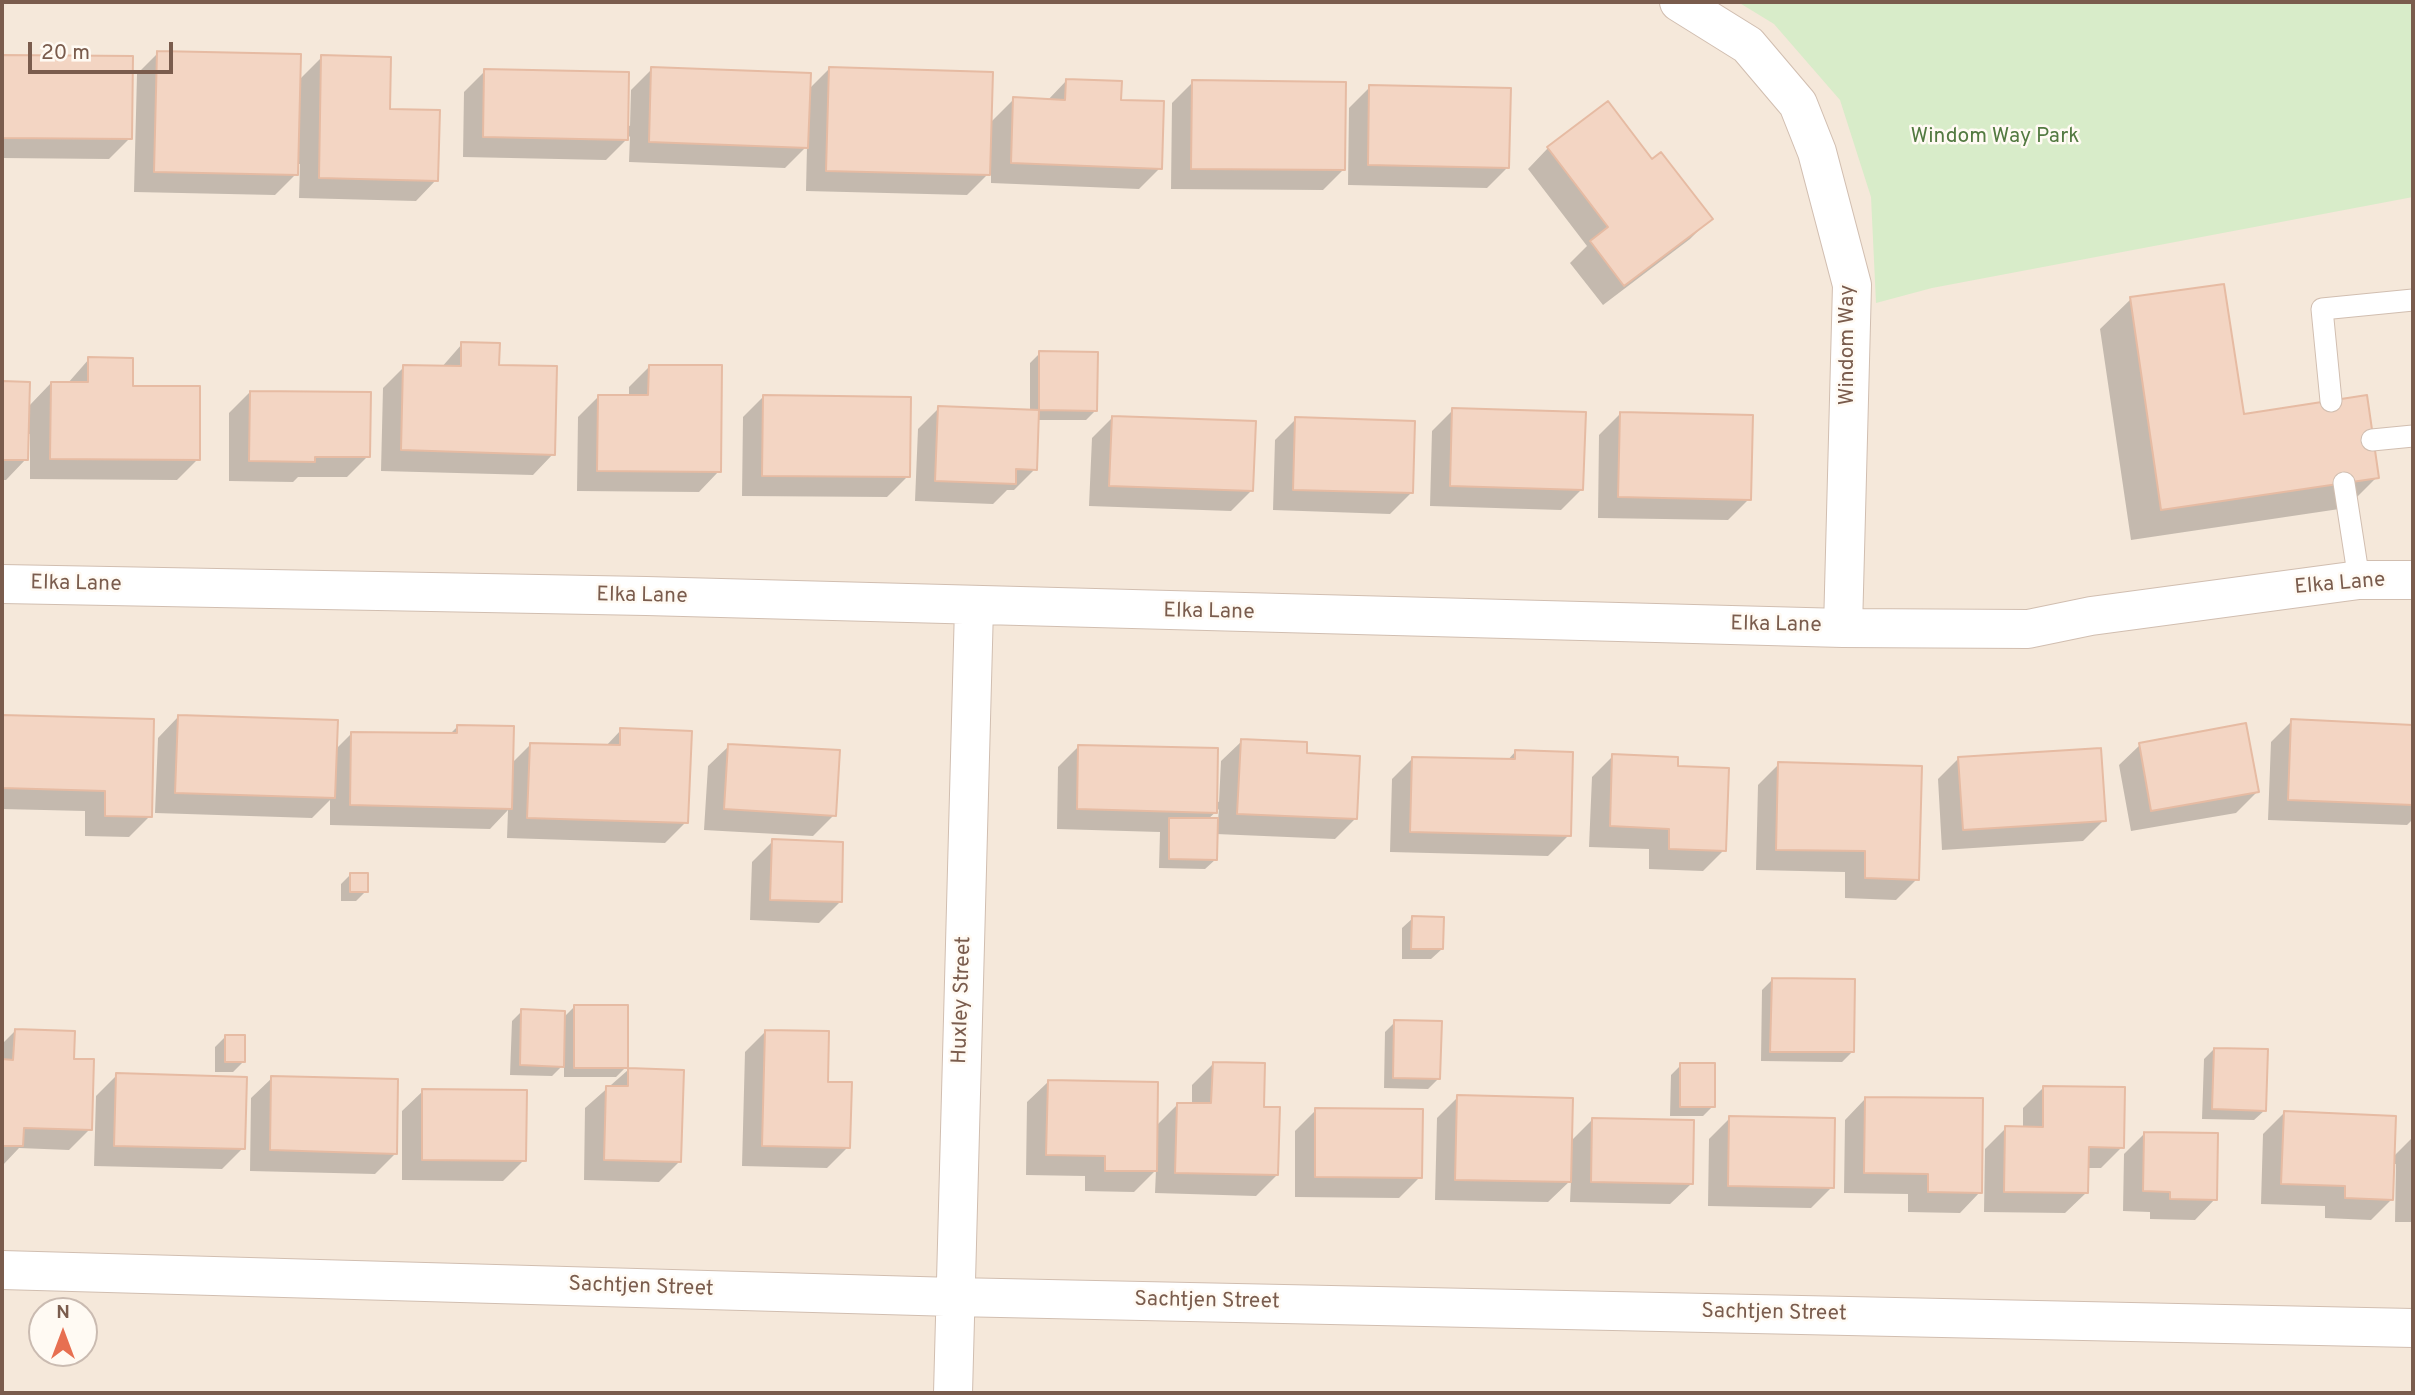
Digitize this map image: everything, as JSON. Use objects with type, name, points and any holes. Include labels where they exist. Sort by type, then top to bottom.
[{"type":"street","name":"Windom Way","points":[[1679,2],[1748,45],[1798,104],[1821,166],[1852,285],[1843,628]]},
{"type":"street","name":"Elka Lane","points":[[2,584],[646,596],[974,607],[1843,628],[2028,629],[2091,616],[2359,580],[2413,580]]},
{"type":"street","name":"Huxley Street","points":[[953,1393],[974,607]]},
{"type":"street","name":"Sachtjen Street","points":[[2,1270],[954,1297],[2413,1328]]},
{"type":"lane","points":[[2331,401],[2322,309],[2413,300]]},
{"type":"lane","points":[[2372,440],[2413,436]]},
{"type":"lane","points":[[2344,483],[2359,580]]},
{"type":"shaded area","points":[[2,2],[2413,2],[2413,1393],[2,1393]]},
{"type":"green space","name":"Windom Way Park","points":[[1738,2],[2413,2],[2413,197],[1932,288],[1876,303],[1871,197],[1840,100],[1774,24]]},
{"type":"building","points":[[157,51],[301,54],[298,175],[154,172]]},
{"type":"building","points":[[2,55],[133,56],[132,139],[2,138]]},
{"type":"building","points":[[321,55],[391,57],[390,109],[440,110],[438,181],[319,178]]},
{"type":"building","points":[[651,67],[811,73],[808,148],[649,142]]},
{"type":"building","points":[[829,67],[993,72],[990,175],[826,171]]},
{"type":"building","points":[[484,69],[629,72],[628,140],[483,137]]},
{"type":"building","points":[[1066,79],[1122,81],[1121,100],[1164,101],[1162,169],[1011,163],[1013,97],[1065,100]]},
{"type":"building","points":[[1192,80],[1346,82],[1345,170],[1191,169]]},
{"type":"building","points":[[1369,85],[1511,88],[1509,168],[1368,165]]},
{"type":"building","points":[[1608,101],[1652,159],[1661,152],[1713,219],[1624,286],[1590,241],[1608,227],[1547,147]]},
{"type":"building","points":[[2224,284],[2244,414],[2367,395],[2379,478],[2161,510],[2130,297]]},
{"type":"building","points":[[461,342],[500,343],[499,365],[557,366],[555,455],[401,450],[403,365],[461,366]]},
{"type":"building","points":[[1039,351],[1098,352],[1097,411],[1039,410]]},
{"type":"building","points":[[88,357],[133,358],[133,386],[200,386],[200,460],[50,459],[51,382],[88,382]]},
{"type":"building","points":[[649,365],[722,365],[721,472],[597,471],[598,395],[648,395]]},
{"type":"building","points":[[2,381],[30,382],[28,460],[2,460]]},
{"type":"building","points":[[250,391],[371,392],[370,457],[315,457],[315,462],[249,461]]},
{"type":"building","points":[[763,395],[911,397],[910,477],[762,476]]},
{"type":"building","points":[[938,406],[1039,410],[1037,470],[1016,469],[1016,484],[935,481]]},
{"type":"building","points":[[1452,408],[1586,412],[1583,490],[1450,486]]},
{"type":"building","points":[[1620,412],[1753,415],[1751,500],[1618,497]]},
{"type":"building","points":[[1112,416],[1256,421],[1253,491],[1109,486]]},
{"type":"building","points":[[1295,417],[1415,421],[1413,493],[1293,490]]},
{"type":"building","points":[[2,715],[154,719],[152,817],[105,816],[105,791],[2,788]]},
{"type":"building","points":[[178,715],[338,720],[335,798],[175,793]]},
{"type":"building","points":[[2291,719],[2413,725],[2413,805],[2288,800]]},
{"type":"building","points":[[2246,723],[2259,792],[2151,811],[2139,743]]},
{"type":"building","points":[[457,725],[514,726],[512,809],[350,805],[351,732],[457,733]]},
{"type":"building","points":[[620,728],[692,731],[688,823],[527,818],[530,743],[620,745]]},
{"type":"building","points":[[1241,739],[1307,742],[1307,753],[1360,756],[1357,819],[1237,814]]},
{"type":"building","points":[[728,744],[840,750],[836,816],[724,809]]},
{"type":"building","points":[[1078,745],[1218,748],[1217,813],[1077,809]]},
{"type":"building","points":[[2101,748],[2106,821],[1963,830],[1958,757]]},
{"type":"building","points":[[1515,750],[1573,752],[1571,836],[1410,832],[1412,757],[1515,759]]},
{"type":"building","points":[[1612,754],[1678,757],[1678,766],[1729,768],[1726,851],[1669,849],[1669,829],[1610,826]]},
{"type":"building","points":[[1778,762],[1922,766],[1919,880],[1865,878],[1865,851],[1776,850]]},
{"type":"building","points":[[1169,818],[1218,818],[1217,860],[1169,859]]},
{"type":"building","points":[[772,839],[843,842],[842,902],[770,900]]},
{"type":"building","points":[[350,873],[368,873],[368,892],[350,892]]},
{"type":"building","points":[[1412,916],[1444,917],[1443,949],[1411,949]]},
{"type":"building","points":[[1772,978],[1855,979],[1854,1052],[1770,1052]]},
{"type":"building","points":[[574,1005],[628,1005],[628,1068],[574,1068]]},
{"type":"building","points":[[521,1009],[565,1011],[564,1067],[520,1065]]},
{"type":"building","points":[[1394,1020],[1442,1021],[1440,1079],[1393,1078]]},
{"type":"building","points":[[15,1029],[75,1031],[74,1059],[94,1059],[92,1130],[24,1128],[23,1146],[2,1146],[2,1059],[13,1060]]},
{"type":"building","points":[[765,1030],[829,1031],[828,1082],[852,1082],[850,1148],[762,1146]]},
{"type":"building","points":[[225,1035],[245,1035],[245,1062],[225,1062]]},
{"type":"building","points":[[2214,1048],[2268,1049],[2266,1111],[2212,1109]]},
{"type":"building","points":[[1213,1062],[1265,1063],[1264,1107],[1280,1107],[1278,1175],[1175,1173],[1177,1103],[1211,1103]]},
{"type":"building","points":[[1680,1063],[1715,1063],[1715,1107],[1680,1107]]},
{"type":"building","points":[[628,1068],[684,1070],[681,1162],[604,1160],[606,1086],[628,1086]]},
{"type":"building","points":[[116,1073],[247,1077],[245,1149],[114,1146]]},
{"type":"building","points":[[271,1076],[398,1079],[397,1154],[270,1150]]},
{"type":"building","points":[[1048,1080],[1158,1082],[1157,1171],[1105,1171],[1105,1156],[1046,1155]]},
{"type":"building","points":[[2043,1086],[2125,1087],[2124,1148],[2089,1147],[2088,1193],[2004,1192],[2005,1126],[2043,1127]]},
{"type":"building","points":[[422,1089],[527,1090],[526,1161],[422,1160]]},
{"type":"building","points":[[1457,1095],[1573,1098],[1571,1182],[1455,1180]]},
{"type":"building","points":[[1865,1097],[1983,1098],[1982,1193],[1928,1192],[1928,1174],[1864,1173]]},
{"type":"building","points":[[1315,1108],[1423,1109],[1422,1178],[1315,1177]]},
{"type":"building","points":[[2284,1111],[2396,1116],[2393,1200],[2345,1198],[2345,1186],[2281,1184]]},
{"type":"building","points":[[1729,1116],[1835,1118],[1834,1188],[1728,1186]]},
{"type":"building","points":[[1592,1118],[1694,1120],[1693,1184],[1591,1182]]},
{"type":"building","points":[[2144,1132],[2218,1133],[2217,1200],[2170,1199],[2170,1192],[2143,1191]]}]
